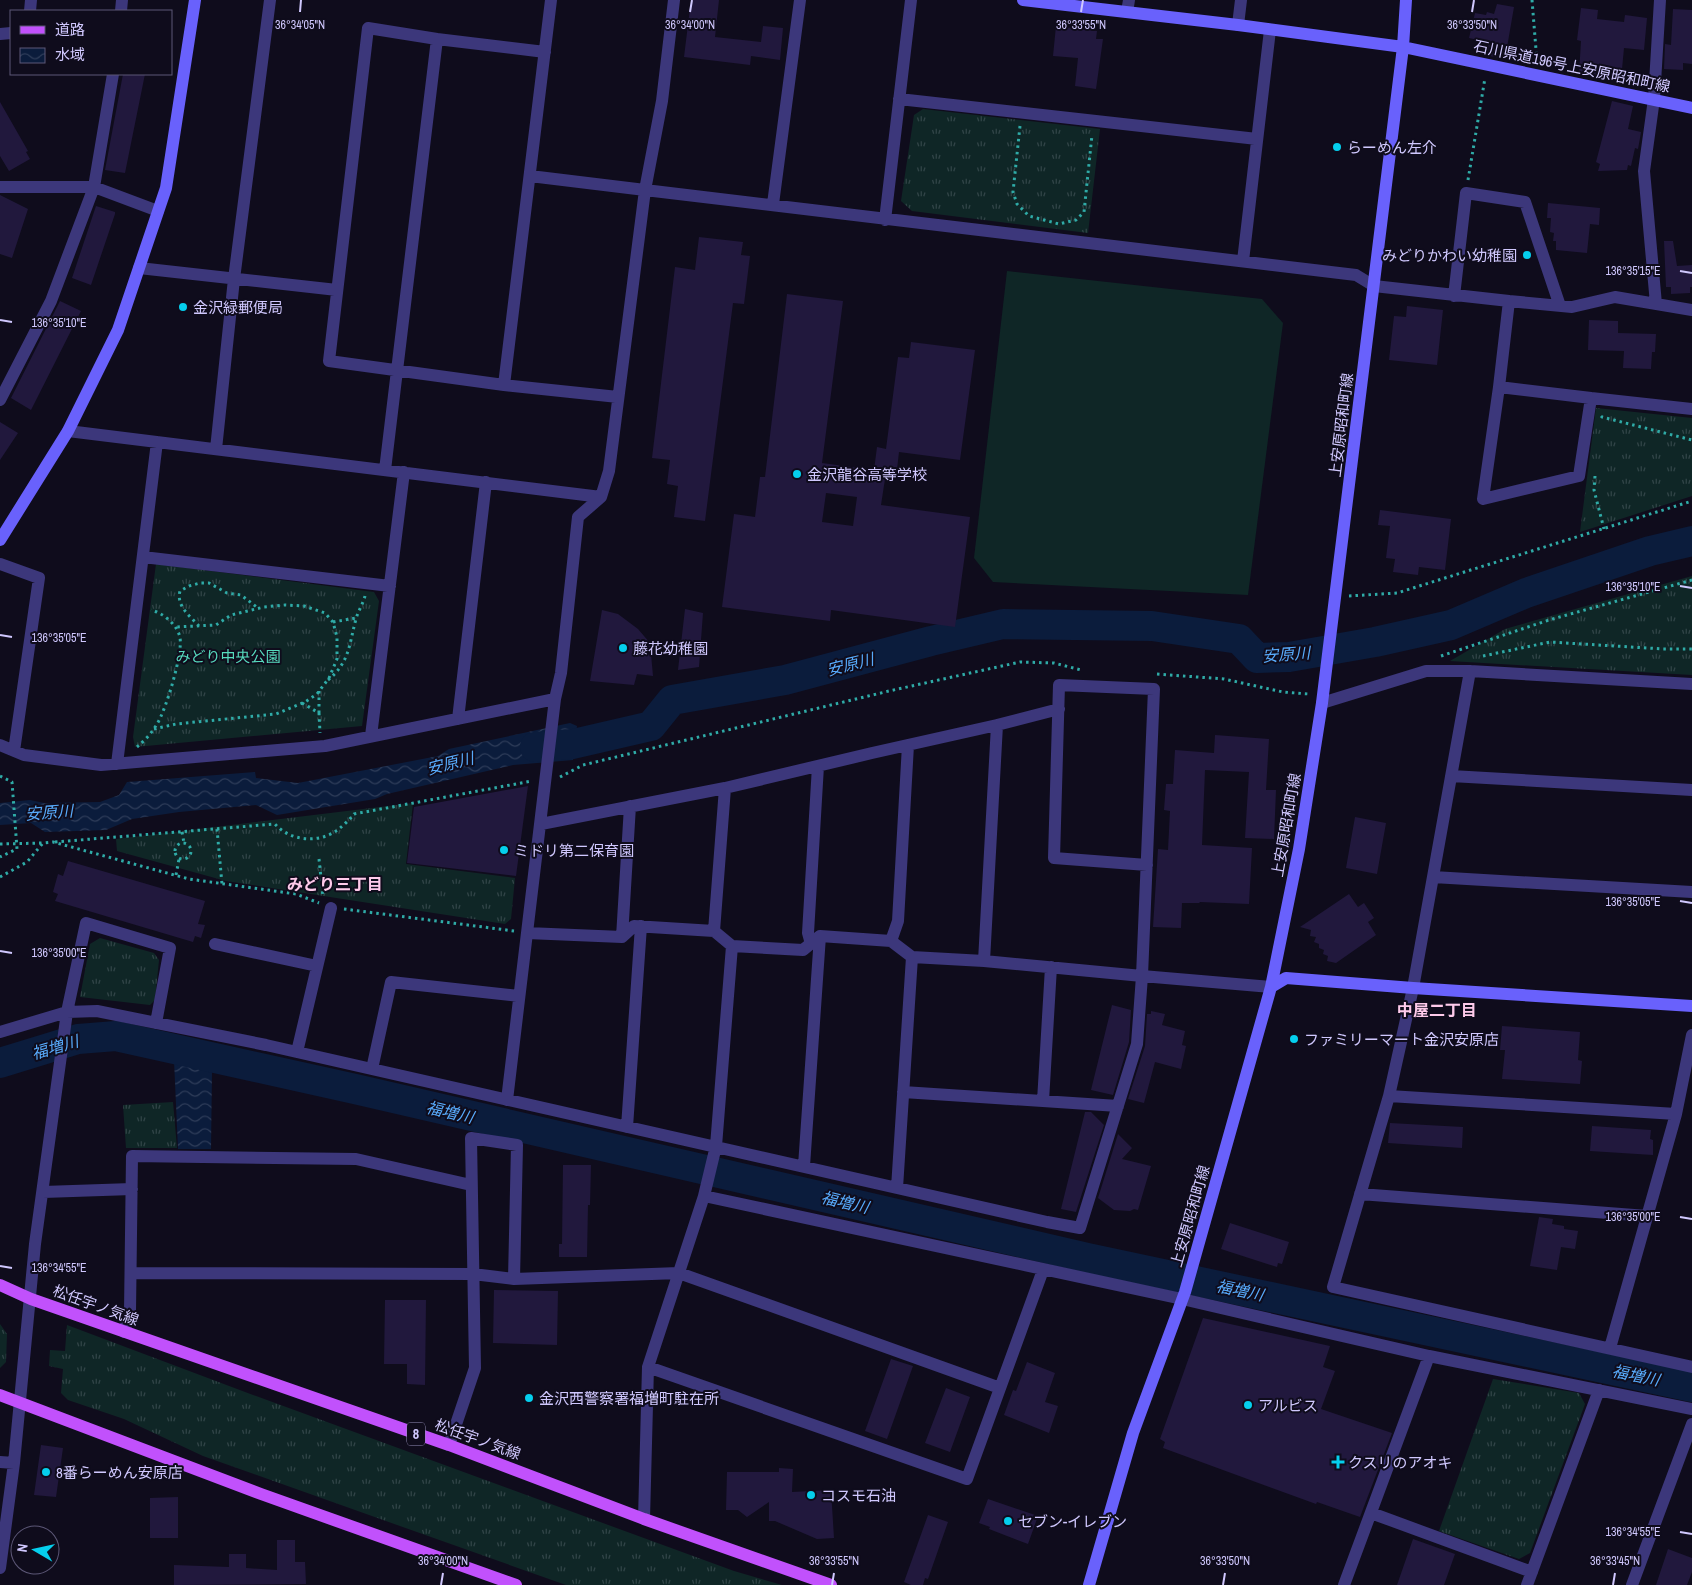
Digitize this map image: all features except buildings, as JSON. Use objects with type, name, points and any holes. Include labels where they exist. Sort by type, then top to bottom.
[{"type":"main road","points":[[0,540],[68,431],[118,330],[166,188],[195,0]]},
{"type":"main road","name":"石川県道196号上安原昭和町線","points":[[1023,0],[1128,6],[1270,30],[1402,47],[1692,108]]},
{"type":"main road","points":[[1402,47],[1406,0]]},
{"type":"main road","name":"上安原昭和町線","points":[[1089,1585],[1133,1433],[1194,1261],[1271,987],[1299,849],[1323,699],[1402,47]]},
{"type":"main road","points":[[1271,987],[1286,978],[1692,1006]]},
{"type":"main road","name":"松任宇ノ気線","points":[[0,1285],[31,1299],[449,1446],[644,1519],[831,1585]]},
{"type":"main road","points":[[0,1395],[252,1490],[516,1585]]},
{"type":"street","points":[[216,449],[234,279],[270,0]]},
{"type":"street","points":[[504,385],[552,0]]},
{"type":"street","points":[[507,1100],[555,699],[561,673],[578,517],[601,497],[609,471],[645,190],[662,102],[674,0]]},
{"type":"street","points":[[773,204],[800,0]]},
{"type":"street","points":[[885,220],[911,0]]},
{"type":"street","points":[[1238,25],[1241,0]]},
{"type":"street","points":[[1656,304],[1644,170],[1654,99],[1660,0]]},
{"type":"street","points":[[545,52],[437,39],[368,28],[329,361],[504,385],[618,396]]},
{"type":"street","points":[[1243,261],[1270,30]]},
{"type":"street","points":[[385,470],[437,39]]},
{"type":"street","points":[[0,400],[51,300],[94,187],[113,75]]},
{"type":"street","points":[[899,99],[1257,138]]},
{"type":"street","points":[[530,176],[1356,275],[1374,286],[1454,296],[1572,307],[1615,297],[1692,310]]},
{"type":"street","points":[[0,187],[94,187],[158,211]]},
{"type":"street","points":[[1454,296],[1466,193],[1526,202],[1560,306]]},
{"type":"street","points":[[139,268],[338,290]]},
{"type":"street","points":[[1509,301],[1483,498],[1579,476],[1591,398]]},
{"type":"street","points":[[1499,387],[1692,409]]},
{"type":"street","points":[[68,431],[601,497]]},
{"type":"street","points":[[117,764],[156,442]]},
{"type":"street","points":[[371,736],[404,472]]},
{"type":"street","points":[[458,719],[486,482]]},
{"type":"street","points":[[143,557],[390,586]]},
{"type":"street","points":[[0,564],[39,578],[14,751]]},
{"type":"street","points":[[1323,699],[1426,671],[1470,671],[1692,684]]},
{"type":"street","points":[[1470,671],[1413,988],[1389,1096],[1333,1287],[1692,1367]]},
{"type":"street","points":[[0,1032],[67,1012],[97,1010],[296,1052],[627,1127],[715,1152],[804,1166],[1080,1228],[1137,1044],[1142,976],[1147,865],[1154,689],[1059,684],[1054,858],[1147,865]]},
{"type":"street","points":[[0,745],[24,755],[101,765],[117,764],[321,746],[555,699]]},
{"type":"street","points":[[541,824],[724,788],[1059,709]]},
{"type":"street","points":[[984,961],[997,725]]},
{"type":"street","points":[[891,941],[898,921],[908,745]]},
{"type":"street","points":[[804,1166],[815,940],[808,933],[818,766]]},
{"type":"street","points":[[1451,776],[1692,790]]},
{"type":"street","points":[[714,931],[724,788]]},
{"type":"street","points":[[622,937],[630,806]]},
{"type":"street","points":[[1433,877],[1692,892]]},
{"type":"street","points":[[296,1052],[331,908]]},
{"type":"street","points":[[0,1568],[21,1404],[35,1244],[67,1012],[86,923],[170,948],[156,1022]]},
{"type":"street","points":[[527,933],[622,937],[634,926],[641,926],[714,931],[732,946],[803,950],[815,940],[891,941],[912,957],[984,961],[1271,987]]},
{"type":"street","points":[[627,1127],[641,926]]},
{"type":"street","points":[[215,944],[317,966]]},
{"type":"street","points":[[644,1519],[648,1367],[706,1191],[715,1152],[732,946]]},
{"type":"street","points":[[897,1188],[912,957]]},
{"type":"street","points":[[1043,1101],[1051,968]]},
{"type":"street","points":[[372,1069],[390,982],[519,996]]},
{"type":"street","points":[[1610,1348],[1676,1114],[1692,1035]]},
{"type":"street","points":[[904,1092],[1118,1106]]},
{"type":"street","points":[[1389,1096],[1676,1114]]},
{"type":"street","points":[[449,1446],[475,1368],[471,1138],[517,1145],[514,1279]]},
{"type":"street","points":[[124,1332],[130,1312],[132,1156],[356,1159],[471,1185]]},
{"type":"street","points":[[42,1192],[132,1189]]},
{"type":"street","points":[[706,1191],[1043,1270],[1183,1296],[1429,1356],[1692,1409]]},
{"type":"street","points":[[1360,1194],[1647,1216]]},
{"type":"street","points":[[648,1367],[967,1479],[1043,1270]]},
{"type":"street","points":[[131,1273],[473,1274],[514,1279],[679,1273],[1000,1388]]},
{"type":"street","points":[[1344,1585],[1429,1356]]},
{"type":"street","points":[[1528,1585],[1599,1390]]},
{"type":"street","points":[[1632,1585],[1692,1424]]},
{"type":"street","points":[[0,1462],[14,1463]]},
{"type":"street","points":[[1371,1513],[1532,1572]]},
{"type":"path","points":[[1532,0],[1538,75]]},
{"type":"path","points":[[1466,193],[1487,65]]},
{"type":"path","points":[[1022,113],[1012,192],[1017,204],[1029,216],[1059,224],[1076,220],[1084,212],[1092,121]]},
{"type":"path","points":[[1591,398],[1602,418],[1692,440]]},
{"type":"path","points":[[1596,475],[1594,490],[1604,529]]},
{"type":"path","points":[[1336,597],[1398,593],[1692,501]]},
{"type":"path","points":[[1438,657],[1549,620],[1692,580]]},
{"type":"path","points":[[199,626],[181,606],[178,598],[180,591],[194,585],[209,583],[227,593],[242,595],[259,609]]},
{"type":"path","points":[[326,682],[339,671],[346,661],[356,618],[370,584]]},
{"type":"path","points":[[154,729],[176,724],[276,714],[302,703],[317,694],[326,682],[337,659],[337,637],[333,622],[325,613],[304,606],[285,604],[231,616],[216,625],[175,627]]},
{"type":"path","points":[[117,764],[146,739],[158,724],[180,650],[180,636],[172,623],[157,612],[137,606]]},
{"type":"path","points":[[333,622],[356,618]]},
{"type":"path","points":[[1480,658],[1488,654],[1550,642],[1692,649]]},
{"type":"path","points":[[0,844],[17,842],[43,843],[275,824],[295,837],[307,840],[322,838],[339,829],[354,814],[545,779],[583,765],[889,691],[1020,662],[1054,663],[1079,670],[1089,670]]},
{"type":"path","points":[[1156,674],[1224,679],[1323,699]]},
{"type":"path","points":[[320,690],[321,746]]},
{"type":"path","points":[[302,703],[319,713]]},
{"type":"path","points":[[0,776],[12,782],[18,849],[0,857]]},
{"type":"path","points":[[217,829],[222,884]]},
{"type":"path","points":[[182,832],[184,843]]},
{"type":"path","points":[[53,842],[176,876],[296,894],[324,905],[320,859]]},
{"type":"path","points":[[0,877],[27,862],[43,843]]},
{"type":"path","points":[[184,843],[189,845],[191,852],[187,859],[179,859],[175,855],[175,849],[178,844],[184,843]]},
{"type":"path","points":[[176,876],[179,859]]},
{"type":"path","points":[[331,908],[527,933]]},
{"type":"green space","points":[[923,109],[1100,129],[1088,233],[912,211],[901,201],[914,115]]},
{"type":"green space","points":[[1007,271],[1262,299],[1283,323],[1248,595],[993,582],[974,558]]},
{"type":"green space","points":[[1596,408],[1692,418],[1692,496],[1580,532]]},
{"type":"green space","name":"みどり中央公園","points":[[156,564],[374,592],[379,601],[362,726],[135,747],[133,737]]},
{"type":"green space","points":[[1692,576],[1692,675],[1450,661],[1505,629]]},
{"type":"green space","points":[[413,803],[406,864],[515,878],[511,919],[505,924],[226,881],[117,851],[116,839]]},
{"type":"green space","points":[[100,938],[154,953],[159,960],[155,1000],[150,1005],[80,997],[90,944]]},
{"type":"green space","points":[[173,1102],[177,1148],[126,1148],[123,1105]]},
{"type":"green space","points":[[0,1324],[7,1334],[6,1362],[0,1368]]},
{"type":"green space","points":[[67,1325],[734,1571],[782,1585],[566,1585],[203,1456],[124,1419],[68,1400],[61,1393],[63,1369],[49,1366],[50,1350],[65,1351]]},
{"type":"green space","points":[[1493,1379],[1579,1393],[1585,1404],[1530,1553],[1519,1559],[1439,1531]]},
{"type":"water","points":[[570,723],[577,726],[573,760],[513,765],[387,794],[375,799],[277,815],[256,805],[179,812],[132,819],[106,830],[45,832],[31,823],[0,825],[0,803],[30,800],[44,803],[100,802],[119,795],[127,782],[255,772],[256,778],[298,783],[438,756],[449,749]]},
{"type":"water","points":[[174,1060],[212,1070],[211,1149],[178,1149]]},
{"type":"waterway","name":"安原川","points":[[535,747],[573,744],[651,726],[672,700],[785,680],[1003,624],[1152,626],[1239,639],[1257,658],[1289,657],[1375,642],[1451,625],[1526,593],[1650,551],[1692,541]]},
{"type":"waterway","name":"福増川","points":[[0,1063],[78,1039],[116,1036],[355,1089],[1088,1258],[1692,1387]]},
{"type":"place","name":"らーめん左介","points":[[1337,147]]},
{"type":"place","name":"みどりかわい幼稚園","points":[[1527,255]]},
{"type":"place","name":"金沢緑郵便局","points":[[183,307]]},
{"type":"place","name":"金沢龍谷高等学校","points":[[797,474]]},
{"type":"place","name":"藤花幼稚園","points":[[623,648]]},
{"type":"place","name":"ミドリ第二保育園","points":[[504,850]]},
{"type":"place","name":"ファミリーマート金沢安原店","points":[[1294,1039]]},
{"type":"place","name":"金沢西警察署福増町駐在所","points":[[529,1398]]},
{"type":"place","name":"アルビス","points":[[1248,1405]]},
{"type":"place","name":"クスリのアオキ","points":[[1338,1462]]},
{"type":"place","name":"8番らーめん安原店","points":[[46,1472]]},
{"type":"place","name":"コスモ石油","points":[[811,1495]]},
{"type":"place","name":"セブン-イレブン","points":[[1008,1521]]},
{"type":"district","name":"みどり三丁目","points":[[335,884]]},
{"type":"district","name":"中屋二丁目","points":[[1437,1010]]}]
